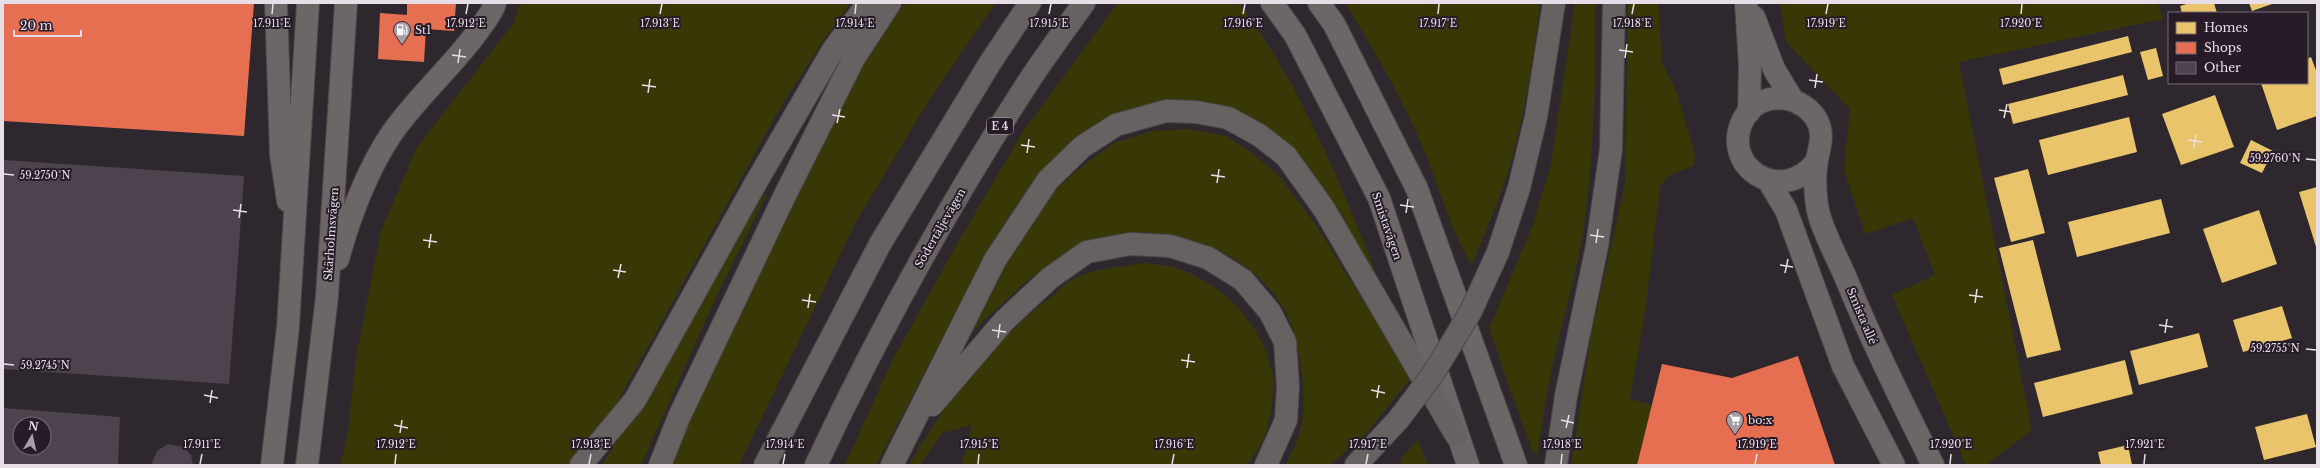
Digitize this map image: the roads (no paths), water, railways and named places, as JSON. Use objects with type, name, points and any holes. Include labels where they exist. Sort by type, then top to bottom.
[{"type":"highway","points":[[581,465],[635,400],[754,186],[833,50],[868,3]]},
{"type":"highway","points":[[660,465],[679,417],[785,195],[854,58],[890,3]]},
{"type":"highway","points":[[765,465],[880,244],[990,63],[1030,3]]},
{"type":"highway","name":"Södertäljevägen","points":[[816,465],[852,389],[981,156],[1026,86],[1084,3]]},
{"type":"highway","points":[[1356,465],[1398,420],[1433,374],[1471,311],[1498,252],[1519,188],[1536,117],[1554,3]]},
{"type":"highway","points":[[1556,465],[1566,396],[1597,246],[1611,149],[1614,3]]},
{"type":"highway","points":[[892,465],[995,260],[1048,180],[1082,147],[1116,125],[1166,111],[1196,112],[1228,118],[1259,135],[1286,156],[1324,209],[1456,435]]},
{"type":"highway","points":[[909,432],[1004,321],[1050,278],[1087,252],[1130,244],[1170,246],[1208,258],[1243,280],[1270,312],[1285,342],[1288,386],[1286,420],[1266,465]]},
{"type":"main road","points":[[276,3],[281,155],[294,244]]},
{"type":"main road","points":[[272,465],[288,327],[308,3]]},
{"type":"main road","name":"Skärholmsvägen","points":[[307,465],[327,296],[346,3]]},
{"type":"main road","points":[[327,296],[344,238],[375,161],[392,133],[469,44],[493,10],[496,3]]},
{"type":"main road","name":"Smistavägen","points":[[1272,3],[1295,35],[1379,198],[1456,435],[1468,465]]},
{"type":"main road","points":[[1319,3],[1334,24],[1417,190],[1516,465]]},
{"type":"main road","name":"Smista allé","points":[[1747,3],[1774,69],[1792,99],[1806,107],[1816,118],[1822,132],[1822,147],[1817,160],[1810,169],[1798,178],[1782,182],[1768,180],[1753,172],[1744,161],[1739,146],[1739,132],[1749,112],[1750,65],[1747,3]]},
{"type":"main road","points":[[1749,112],[1760,103],[1775,98],[1792,99]]},
{"type":"main road","name":"Smista allé","points":[[1817,160],[1816,181],[1819,214],[1872,341],[1933,465]]},
{"type":"main road","name":"Smista allé","points":[[1768,180],[1786,210],[1843,366],[1894,465]]},
{"type":"place","name":"St1","points":[[402,45]]},
{"type":"place","name":"bo:x","points":[[1735,435]]}]
